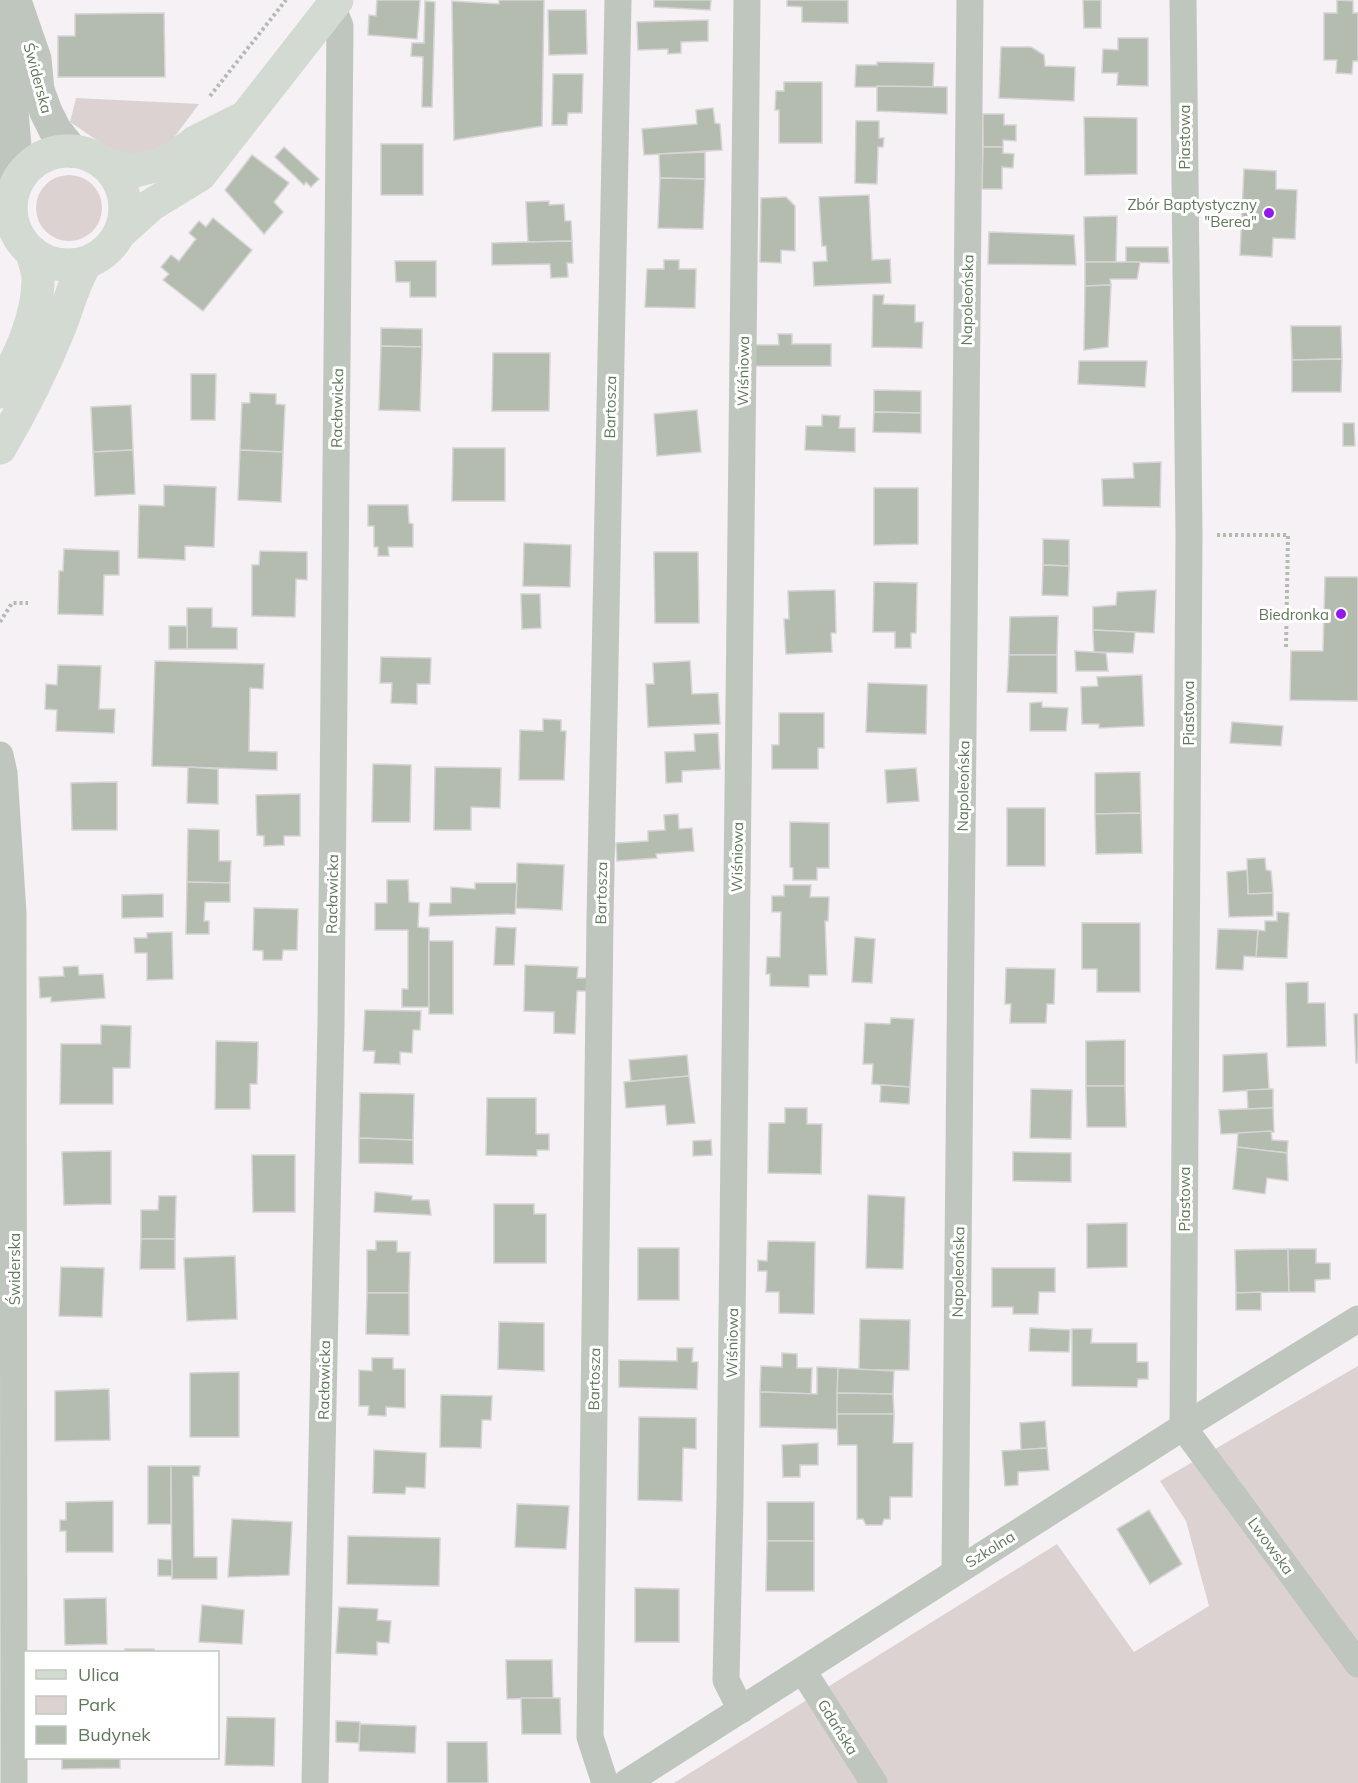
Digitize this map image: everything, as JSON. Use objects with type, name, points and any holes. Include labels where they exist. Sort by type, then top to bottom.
[{"type":"main road","points":[[243,118],[195,142],[174,158],[135,171],[106,164],[90,155],[72,151],[54,152],[38,159],[25,171],[9,203],[21,240],[32,252],[57,265],[86,263],[106,252],[120,233],[151,205],[200,175],[335,3]]},
{"type":"main road","points":[[106,164],[118,178],[125,196],[126,215],[120,233]]},
{"type":"main road","points":[[0,448],[20,354],[35,308],[39,278],[32,252]]},
{"type":"main road","points":[[11,401],[60,326],[73,283],[86,263]]},
{"type":"street","name":"Świderska","points":[[14,0],[35,59],[38,90],[46,112],[55,130],[72,151]]},
{"type":"street","name":"Świderska","points":[[9,203],[15,147],[7,52],[14,0]]},
{"type":"street","name":"Bartosza","points":[[604,1783],[590,1737],[600,907],[618,0]]},
{"type":"street","name":"Wiśniowa","points":[[741,1710],[726,1680],[725,1642],[730,1498],[747,0]]},
{"type":"street","name":"Napoleońska","points":[[955,1571],[970,0]]},
{"type":"street","name":"Piastowa","points":[[1183,0],[1189,535],[1183,1427]]},
{"type":"street","name":"Racławicka","points":[[315,1783],[331,1012],[340,26],[335,3]]},
{"type":"street","name":"Świderska","points":[[0,755],[4,773],[13,913],[14,1783]]},
{"type":"street","name":"Szkolna","points":[[626,1783],[955,1571],[1358,1319]]},
{"type":"street","name":"Lwowska","points":[[1183,1427],[1358,1665]]},
{"type":"street","name":"Gdańska","points":[[803,1671],[874,1783]]},
{"type":"path","points":[[206,102],[286,0]]},
{"type":"path","points":[[1189,535],[1287,535],[1286,647]]},
{"type":"path","points":[[0,622],[12,603],[28,603]]},
{"type":"green space","points":[[76,98],[199,104],[164,151],[135,154],[113,149],[70,122]]},
{"type":"green space","points":[[63,175],[75,175],[87,180],[97,190],[102,208],[100,221],[87,236],[75,241],[63,241],[51,236],[41,226],[36,214],[36,202],[41,190],[51,180]]},
{"type":"green space","points":[[1358,1366],[1358,1783],[674,1783],[1057,1544],[1134,1652],[1209,1606],[1186,1521],[1160,1481]]},
{"type":"building","points":[[377,0],[420,0],[417,39],[368,35],[369,15],[376,16]]},
{"type":"building","points":[[499,0],[544,0],[542,126],[454,140],[452,1],[499,4]]},
{"type":"building","points":[[654,0],[711,0],[710,10],[654,7]]},
{"type":"building","points":[[787,0],[848,0],[848,23],[802,22],[802,7],[787,6]]},
{"type":"building","points":[[1083,0],[1101,0],[1101,28],[1084,28]]},
{"type":"building","points":[[1337,0],[1353,1],[1353,13],[1358,13],[1358,61],[1353,61],[1352,74],[1336,73],[1337,60],[1324,60],[1324,13],[1337,13]]},
{"type":"building","points":[[425,1],[435,2],[432,107],[422,107],[423,57],[411,56],[412,43],[424,43]]},
{"type":"building","points":[[548,10],[586,10],[587,54],[549,55]]},
{"type":"building","points":[[164,13],[165,77],[58,77],[58,36],[75,36],[75,14]]},
{"type":"building","points":[[708,20],[708,41],[681,42],[681,53],[668,54],[668,49],[638,50],[637,22]]},
{"type":"building","points":[[1118,38],[1148,38],[1148,86],[1117,85],[1118,73],[1102,73],[1103,49],[1118,50]]},
{"type":"building","points":[[1001,47],[1031,47],[1044,55],[1045,66],[1075,67],[1074,101],[999,98]]},
{"type":"building","points":[[877,62],[934,63],[933,87],[855,87],[856,65],[877,65]]},
{"type":"building","points":[[553,74],[583,74],[582,113],[568,113],[567,125],[552,125]]},
{"type":"building","points":[[784,82],[822,82],[822,143],[779,143],[779,110],[775,110],[776,91],[784,91]]},
{"type":"building","points":[[877,86],[947,87],[947,114],[877,111]]},
{"type":"building","points":[[713,108],[715,123],[720,124],[722,150],[644,155],[642,129],[697,124],[696,110]]},
{"type":"building","points":[[983,114],[1004,114],[1004,125],[1016,125],[1016,141],[1003,140],[1003,147],[983,147]]},
{"type":"building","points":[[1084,117],[1137,118],[1137,174],[1085,175]]},
{"type":"building","points":[[856,121],[879,121],[879,138],[884,138],[883,147],[878,147],[877,184],[855,183]]},
{"type":"building","points":[[381,144],[423,144],[423,195],[381,195]]},
{"type":"building","points":[[284,147],[319,179],[311,187],[306,182],[304,185],[275,157]]},
{"type":"building","points":[[983,147],[1003,147],[1003,153],[1014,154],[1013,168],[1002,167],[1002,189],[982,189]]},
{"type":"building","points":[[705,152],[705,179],[660,178],[659,154]]},
{"type":"building","points":[[252,155],[289,183],[274,202],[283,212],[264,234],[225,190]]},
{"type":"building","name":"Zbór Baptystyczny \"Berea\"","points":[[1244,169],[1276,171],[1276,189],[1297,190],[1295,239],[1273,238],[1272,257],[1240,255]]},
{"type":"building","points":[[660,178],[705,179],[703,229],[658,228]]},
{"type":"building","points":[[869,195],[872,260],[890,259],[891,283],[814,286],[813,262],[827,261],[826,246],[822,246],[819,197]]},
{"type":"building","points":[[786,197],[795,206],[795,251],[781,250],[781,263],[760,262],[761,198]]},
{"type":"building","points":[[549,201],[549,205],[564,204],[565,221],[571,221],[572,241],[528,242],[526,202]]},
{"type":"building","points":[[1117,216],[1116,262],[1085,262],[1084,217]]},
{"type":"building","points":[[213,218],[252,250],[203,311],[163,280],[169,274],[161,267],[171,255],[179,261],[196,239],[189,233],[199,221],[206,227]]},
{"type":"building","points":[[989,232],[1074,235],[1076,265],[988,264]]},
{"type":"building","points":[[572,241],[573,263],[567,263],[568,277],[551,278],[550,264],[492,265],[492,243]]},
{"type":"building","points":[[1126,247],[1168,247],[1169,263],[1126,262]]},
{"type":"building","points":[[664,260],[679,260],[679,269],[696,269],[695,308],[645,307],[647,269],[664,269]]},
{"type":"building","points":[[395,261],[436,261],[436,297],[410,297],[410,282],[396,282]]},
{"type":"building","points":[[1085,262],[1140,262],[1137,279],[1110,279],[1111,285],[1085,286]]},
{"type":"building","points":[[1111,285],[1108,347],[1084,350],[1085,286]]},
{"type":"building","points":[[873,295],[884,295],[883,304],[915,305],[915,322],[923,322],[922,348],[872,347]]},
{"type":"building","points":[[1291,326],[1341,326],[1342,359],[1292,360]]},
{"type":"building","points":[[381,328],[422,329],[422,347],[381,346]]},
{"type":"building","points":[[778,334],[792,334],[792,344],[831,344],[831,366],[752,366],[753,345],[779,345]]},
{"type":"building","points":[[381,346],[422,347],[420,411],[379,410]]},
{"type":"building","points":[[493,353],[550,353],[549,411],[492,411]]},
{"type":"building","points":[[1342,359],[1341,392],[1292,392],[1292,360]]},
{"type":"building","points":[[1079,361],[1147,361],[1145,387],[1078,384]]},
{"type":"building","points":[[191,374],[216,374],[215,420],[191,420]]},
{"type":"building","points":[[874,390],[921,391],[921,413],[874,412]]},
{"type":"building","points":[[250,393],[276,394],[276,404],[285,405],[283,452],[240,450],[242,403],[250,403]]},
{"type":"building","points":[[131,405],[133,450],[93,452],[91,407]]},
{"type":"building","points":[[697,410],[701,452],[657,456],[654,414]]},
{"type":"building","points":[[874,412],[921,413],[921,433],[873,432]]},
{"type":"building","points":[[822,415],[840,416],[839,428],[855,428],[855,452],[805,450],[806,426],[822,426]]},
{"type":"building","points":[[1343,423],[1354,423],[1355,446],[1343,446]]},
{"type":"building","points":[[453,448],[505,448],[505,501],[452,501]]},
{"type":"building","points":[[133,450],[135,494],[95,496],[93,452]]},
{"type":"building","points":[[240,450],[283,452],[281,502],[238,500]]},
{"type":"building","points":[[1161,462],[1160,507],[1103,506],[1102,479],[1134,478],[1133,463]]},
{"type":"building","points":[[164,485],[216,487],[214,547],[185,546],[185,560],[138,558],[139,505],[164,506]]},
{"type":"building","points":[[874,488],[918,488],[918,544],[874,545]]},
{"type":"building","points":[[368,505],[408,505],[409,523],[413,524],[413,547],[388,547],[389,556],[378,556],[378,547],[374,547],[374,526],[368,526]]},
{"type":"building","points":[[1043,539],[1069,540],[1069,566],[1043,565]]},
{"type":"building","points":[[524,543],[571,545],[570,587],[523,586]]},
{"type":"building","points":[[64,549],[119,551],[119,575],[104,575],[103,615],[58,614],[59,571],[63,571]]},
{"type":"building","points":[[260,551],[307,552],[307,580],[296,579],[295,617],[252,616],[252,565],[259,565]]},
{"type":"building","points":[[654,552],[698,552],[699,623],[655,623]]},
{"type":"building","points":[[1043,565],[1069,566],[1068,596],[1042,595]]},
{"type":"building","name":"Biedronka","points":[[1325,577],[1358,577],[1358,701],[1290,700],[1291,651],[1323,651]]},
{"type":"building","points":[[874,582],[917,583],[916,633],[911,633],[911,648],[895,648],[895,632],[873,632]]},
{"type":"building","points":[[835,590],[836,633],[831,633],[832,652],[786,654],[784,619],[789,619],[788,591]]},
{"type":"building","points":[[1156,590],[1154,633],[1093,630],[1093,607],[1116,605],[1117,592]]},
{"type":"building","points":[[521,594],[540,594],[541,628],[522,629]]},
{"type":"building","points":[[187,608],[212,608],[212,627],[237,628],[237,649],[187,649]]},
{"type":"building","points":[[1058,616],[1057,655],[1009,655],[1010,617]]},
{"type":"building","points":[[169,626],[187,626],[187,649],[169,649]]},
{"type":"building","points":[[1093,630],[1135,632],[1133,653],[1094,652]]},
{"type":"building","points":[[1075,651],[1106,653],[1108,671],[1076,671]]},
{"type":"building","points":[[1009,655],[1057,655],[1057,693],[1007,692]]},
{"type":"building","points":[[381,657],[431,658],[430,684],[417,684],[417,704],[391,703],[392,683],[380,683]]},
{"type":"building","points":[[155,661],[264,664],[263,689],[250,688],[249,751],[277,752],[277,770],[152,766]]},
{"type":"building","points":[[690,661],[692,694],[718,693],[720,724],[648,727],[646,684],[654,684],[653,663]]},
{"type":"building","points":[[58,665],[101,666],[99,709],[115,709],[114,733],[56,731],[57,710],[45,709],[46,684],[57,685]]},
{"type":"building","points":[[1142,675],[1144,726],[1099,728],[1099,724],[1082,724],[1081,687],[1098,686],[1097,677]]},
{"type":"building","points":[[868,683],[927,685],[926,734],[866,732]]},
{"type":"building","points":[[1042,702],[1042,707],[1068,708],[1066,731],[1030,731],[1030,703]]},
{"type":"building","points":[[779,713],[824,713],[824,748],[818,748],[818,769],[772,769],[772,745],[779,745]]},
{"type":"building","points":[[543,719],[561,720],[561,731],[566,731],[564,780],[519,780],[520,730],[543,731]]},
{"type":"building","points":[[1232,722],[1283,726],[1281,746],[1230,743]]},
{"type":"building","points":[[718,733],[720,769],[682,771],[682,782],[666,783],[665,752],[695,751],[694,734]]},
{"type":"building","points":[[373,764],[411,765],[410,822],[372,822]]},
{"type":"building","points":[[188,767],[218,769],[218,804],[187,803]]},
{"type":"building","points":[[435,767],[501,768],[500,808],[471,807],[471,830],[434,830]]},
{"type":"building","points":[[916,768],[919,801],[887,803],[885,770]]},
{"type":"building","points":[[1140,772],[1141,813],[1095,814],[1095,773]]},
{"type":"building","points":[[117,782],[117,830],[72,830],[71,783]]},
{"type":"building","points":[[300,794],[300,836],[284,836],[284,845],[264,846],[264,836],[257,835],[256,795]]},
{"type":"building","points":[[1007,808],[1045,808],[1045,866],[1007,866]]},
{"type":"building","points":[[1141,813],[1142,853],[1096,854],[1095,814]]},
{"type":"building","points":[[678,814],[679,829],[692,828],[694,851],[656,854],[657,858],[617,861],[616,843],[648,841],[648,831],[665,830],[664,815]]},
{"type":"building","points":[[790,822],[829,823],[829,868],[817,868],[817,880],[793,880],[793,868],[790,867]]},
{"type":"building","points":[[188,829],[219,830],[219,861],[231,861],[230,883],[187,882]]},
{"type":"building","points":[[1265,858],[1266,870],[1271,871],[1273,893],[1248,894],[1247,859]]},
{"type":"building","points":[[517,863],[564,865],[562,910],[516,908]]},
{"type":"building","points":[[1247,870],[1248,894],[1273,893],[1273,916],[1229,917],[1227,872]]},
{"type":"building","points":[[387,880],[408,880],[409,902],[419,903],[418,927],[429,928],[429,1007],[402,1007],[402,989],[408,989],[408,930],[375,930],[375,903],[387,903]]},
{"type":"building","points":[[187,882],[230,883],[230,902],[205,902],[204,921],[209,921],[209,934],[186,934]]},
{"type":"building","points":[[475,883],[517,883],[515,914],[429,916],[430,903],[451,903],[451,887],[475,889]]},
{"type":"building","points":[[784,885],[811,885],[810,897],[829,897],[828,921],[825,921],[827,975],[809,975],[809,987],[770,986],[770,974],[766,974],[767,957],[780,957],[781,912],[772,912],[772,896],[784,896]]},
{"type":"building","points":[[163,894],[163,917],[122,918],[122,895]]},
{"type":"building","points":[[254,908],[298,909],[297,950],[283,950],[282,960],[263,960],[263,951],[253,950]]},
{"type":"building","points":[[1277,912],[1289,913],[1287,958],[1256,957],[1258,930],[1265,931],[1265,921],[1277,921]]},
{"type":"building","points":[[1082,923],[1140,923],[1140,992],[1097,992],[1097,969],[1082,969]]},
{"type":"building","points":[[496,927],[516,928],[514,965],[494,965]]},
{"type":"building","points":[[1218,929],[1258,930],[1256,957],[1244,956],[1243,970],[1216,969]]},
{"type":"building","points":[[172,932],[173,979],[147,980],[147,953],[135,953],[134,938],[147,938],[147,933]]},
{"type":"building","points":[[855,937],[875,939],[872,983],[852,982]]},
{"type":"building","points":[[429,941],[453,941],[453,1014],[429,1014]]},
{"type":"building","points":[[525,965],[578,967],[577,978],[589,978],[588,991],[577,991],[575,1034],[554,1033],[554,1012],[524,1011]]},
{"type":"building","points":[[78,966],[79,975],[103,974],[105,998],[51,1002],[51,997],[40,998],[39,977],[64,976],[63,967]]},
{"type":"building","points":[[1006,968],[1055,969],[1054,1004],[1047,1004],[1046,1023],[1010,1023],[1011,1004],[1005,1004]]},
{"type":"building","points":[[1308,982],[1308,1003],[1325,1003],[1326,1046],[1287,1047],[1286,983]]},
{"type":"building","points":[[365,1010],[421,1011],[420,1030],[413,1030],[412,1053],[400,1052],[400,1064],[374,1063],[375,1051],[363,1051]]},
{"type":"building","points":[[1354,1014],[1358,1014],[1358,1063],[1356,1063]]},
{"type":"building","points":[[891,1018],[914,1019],[910,1087],[872,1084],[873,1064],[863,1064],[865,1023],[890,1024]]},
{"type":"building","points":[[101,1025],[131,1026],[130,1068],[113,1068],[113,1104],[60,1104],[61,1044],[101,1044]]},
{"type":"building","points":[[1125,1040],[1125,1086],[1086,1086],[1086,1041]]},
{"type":"building","points":[[216,1041],[258,1042],[257,1084],[250,1084],[250,1109],[215,1109]]},
{"type":"building","points":[[1267,1053],[1269,1089],[1223,1092],[1223,1055]]},
{"type":"building","points":[[687,1055],[689,1076],[631,1081],[629,1060]]},
{"type":"building","points":[[689,1076],[695,1123],[667,1125],[665,1105],[626,1108],[624,1082]]},
{"type":"building","points":[[881,1085],[910,1087],[909,1104],[880,1102]]},
{"type":"building","points":[[1086,1086],[1125,1086],[1126,1127],[1087,1127]]},
{"type":"building","points":[[1031,1089],[1072,1090],[1071,1139],[1030,1138]]},
{"type":"building","points":[[1273,1089],[1273,1108],[1248,1109],[1247,1090]]},
{"type":"building","points":[[360,1093],[414,1094],[413,1140],[359,1138]]},
{"type":"building","points":[[487,1098],[536,1098],[536,1134],[549,1134],[549,1150],[537,1150],[537,1156],[486,1155]]},
{"type":"building","points":[[785,1108],[807,1108],[807,1124],[822,1124],[821,1174],[768,1173],[769,1123],[785,1123]]},
{"type":"building","points":[[1273,1108],[1274,1132],[1221,1134],[1219,1110]]},
{"type":"building","points":[[1271,1131],[1272,1140],[1288,1141],[1287,1153],[1237,1147],[1238,1133]]},
{"type":"building","points":[[359,1138],[413,1140],[413,1164],[359,1163]]},
{"type":"building","points":[[711,1140],[712,1155],[693,1156],[693,1141]]},
{"type":"building","points":[[1237,1147],[1287,1153],[1288,1181],[1267,1178],[1265,1194],[1233,1189]]},
{"type":"building","points":[[111,1151],[111,1204],[64,1205],[62,1152]]},
{"type":"building","points":[[1013,1152],[1071,1153],[1071,1182],[1013,1181]]},
{"type":"building","points":[[252,1155],[295,1155],[295,1212],[253,1212]]},
{"type":"building","points":[[375,1192],[412,1196],[412,1200],[429,1200],[431,1215],[374,1212]]},
{"type":"building","points":[[868,1195],[905,1197],[903,1269],[866,1268]]},
{"type":"building","points":[[159,1196],[176,1196],[175,1239],[141,1239],[141,1210],[158,1210]]},
{"type":"building","points":[[494,1204],[534,1204],[534,1214],[546,1214],[546,1263],[494,1263]]},
{"type":"building","points":[[1127,1223],[1127,1267],[1087,1268],[1087,1224]]},
{"type":"building","points":[[141,1239],[175,1239],[175,1269],[140,1269]]},
{"type":"building","points":[[376,1241],[397,1241],[397,1252],[410,1252],[409,1293],[367,1293],[367,1250],[376,1250]]},
{"type":"building","points":[[768,1241],[815,1242],[814,1314],[779,1313],[779,1292],[766,1292],[767,1271],[758,1271],[758,1260],[767,1261]]},
{"type":"building","points":[[638,1248],[679,1248],[679,1300],[638,1300]]},
{"type":"building","points":[[1288,1249],[1289,1292],[1236,1293],[1235,1250]]},
{"type":"building","points":[[1288,1249],[1316,1249],[1316,1263],[1330,1263],[1330,1279],[1315,1280],[1315,1292],[1289,1292]]},
{"type":"building","points":[[235,1256],[237,1319],[187,1321],[184,1258]]},
{"type":"building","points":[[61,1267],[104,1268],[102,1317],[59,1316]]},
{"type":"building","points":[[992,1268],[1055,1268],[1055,1292],[1039,1292],[1038,1314],[1013,1314],[1013,1307],[992,1307]]},
{"type":"building","points":[[1261,1292],[1261,1310],[1236,1310],[1236,1293]]},
{"type":"building","points":[[367,1293],[409,1293],[409,1335],[366,1334]]},
{"type":"building","points":[[860,1319],[910,1320],[909,1370],[859,1370]]},
{"type":"building","points":[[499,1322],[544,1323],[544,1371],[498,1369]]},
{"type":"building","points":[[1030,1328],[1070,1330],[1069,1352],[1029,1351]]},
{"type":"building","points":[[1072,1329],[1092,1329],[1091,1343],[1137,1343],[1137,1362],[1148,1362],[1148,1379],[1138,1379],[1137,1387],[1072,1386]]},
{"type":"building","points":[[677,1348],[693,1348],[692,1362],[698,1362],[697,1389],[619,1387],[619,1360],[677,1361]]},
{"type":"building","points":[[782,1353],[797,1354],[797,1368],[812,1368],[811,1394],[760,1392],[761,1366],[782,1367]]},
{"type":"building","points":[[372,1358],[393,1358],[393,1369],[405,1369],[405,1408],[386,1407],[386,1416],[368,1415],[369,1406],[359,1406],[359,1370],[372,1371]]},
{"type":"building","points":[[817,1367],[838,1368],[837,1429],[760,1427],[760,1392],[817,1394]]},
{"type":"building","points":[[838,1368],[894,1371],[893,1394],[837,1393]]},
{"type":"building","points":[[239,1372],[239,1437],[190,1437],[190,1373]]},
{"type":"building","points":[[109,1389],[110,1440],[55,1441],[55,1391]]},
{"type":"building","points":[[837,1393],[893,1394],[894,1414],[837,1414]]},
{"type":"building","points":[[441,1395],[492,1396],[491,1420],[482,1420],[481,1448],[440,1447]]},
{"type":"building","points":[[837,1414],[894,1414],[893,1443],[913,1443],[912,1497],[890,1497],[890,1519],[884,1519],[882,1525],[866,1525],[863,1519],[857,1519],[857,1445],[838,1445]]},
{"type":"building","points":[[639,1417],[696,1418],[696,1449],[683,1448],[682,1501],[638,1500]]},
{"type":"building","points":[[1045,1421],[1047,1448],[1021,1450],[1020,1423]]},
{"type":"building","points":[[818,1443],[818,1465],[800,1465],[800,1477],[783,1477],[782,1445]]},
{"type":"building","points":[[1047,1448],[1049,1470],[1018,1472],[1018,1485],[1005,1486],[1002,1451]]},
{"type":"building","points":[[374,1450],[426,1453],[425,1488],[406,1487],[405,1494],[373,1493]]},
{"type":"building","points":[[148,1466],[171,1466],[171,1524],[148,1524]]},
{"type":"building","points":[[171,1466],[200,1466],[199,1476],[193,1476],[194,1557],[217,1557],[217,1579],[172,1579]]},
{"type":"building","points":[[113,1501],[113,1552],[66,1552],[66,1531],[60,1531],[60,1520],[66,1520],[66,1502]]},
{"type":"building","points":[[767,1502],[814,1502],[814,1541],[767,1541]]},
{"type":"building","points":[[517,1504],[569,1506],[566,1549],[515,1547]]},
{"type":"building","points":[[1149,1510],[1182,1564],[1150,1584],[1117,1529]]},
{"type":"building","points":[[232,1519],[292,1522],[289,1575],[228,1577]]},
{"type":"building","points":[[348,1536],[440,1538],[439,1586],[347,1584]]},
{"type":"building","points":[[767,1541],[814,1541],[814,1591],[766,1591]]},
{"type":"building","points":[[158,1559],[172,1560],[172,1576],[158,1576]]},
{"type":"building","points":[[635,1588],[679,1589],[679,1642],[635,1642]]},
{"type":"building","points":[[106,1598],[107,1644],[65,1645],[64,1599]]},
{"type":"building","points":[[202,1605],[244,1610],[242,1644],[199,1642]]},
{"type":"building","points":[[339,1607],[378,1609],[377,1620],[391,1621],[389,1643],[377,1642],[377,1655],[336,1653]]},
{"type":"building","points":[[125,1649],[154,1649],[154,1651],[125,1651]]},
{"type":"building","points":[[506,1660],[552,1660],[553,1698],[507,1699]]},
{"type":"building","points":[[521,1698],[560,1698],[561,1734],[522,1734]]},
{"type":"building","points":[[227,1717],[275,1718],[274,1766],[225,1765]]},
{"type":"building","points":[[336,1721],[360,1722],[359,1743],[336,1742]]},
{"type":"building","points":[[360,1724],[416,1726],[415,1753],[359,1751]]},
{"type":"building","points":[[447,1742],[487,1742],[488,1783],[447,1783]]},
{"type":"building","points":[[62,1759],[120,1759],[120,1768],[62,1769]]},
{"type":"place","name":"Zbór Baptystyczny \"Berea\"","points":[[1269,213]]},
{"type":"place","name":"Biedronka","points":[[1341,614]]}]
